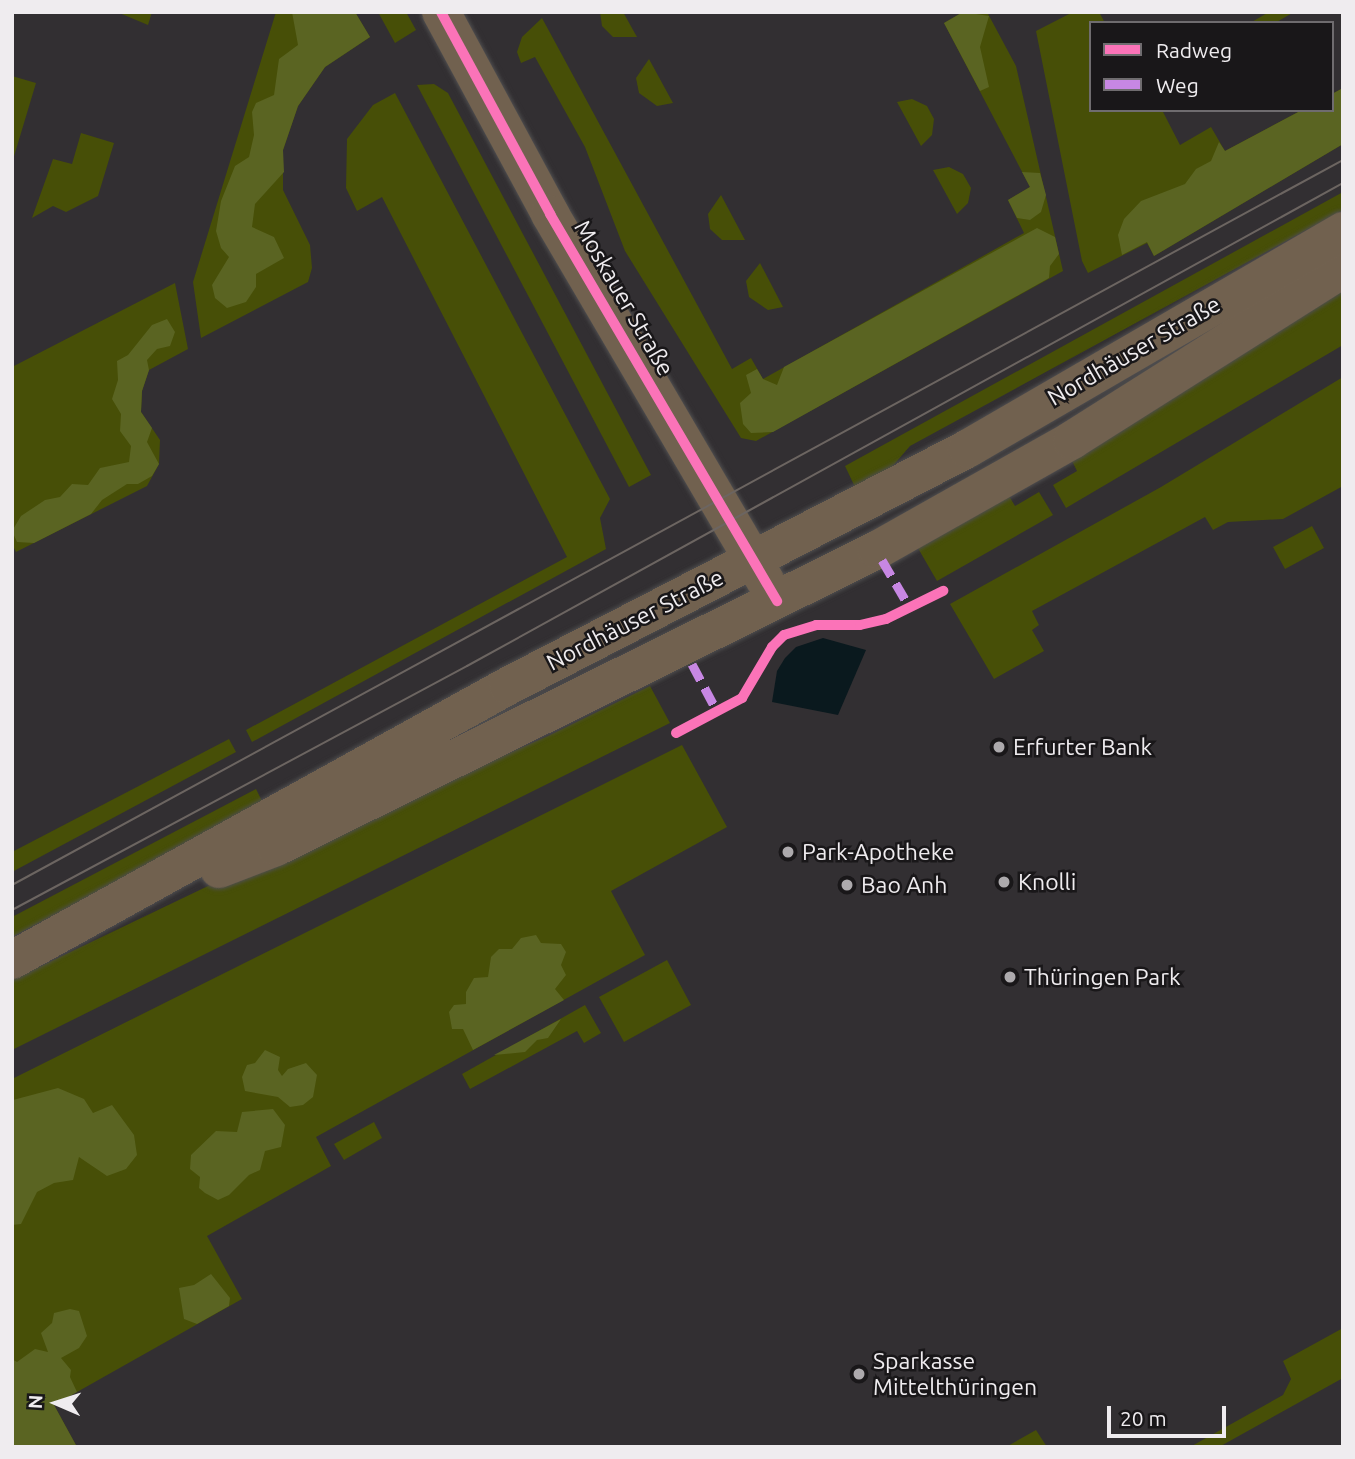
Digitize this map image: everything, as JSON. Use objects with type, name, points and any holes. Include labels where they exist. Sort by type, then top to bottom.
[{"type":"main road","name":"Moskauer Straße","points":[[440,12],[569,247],[777,601]]},
{"type":"main road","name":"Nordhäuser Straße","points":[[12,960],[508,686],[967,449],[1343,231]]},
{"type":"main road","name":"Nordhäuser Straße","points":[[74,926],[276,847],[777,601],[1072,440],[1343,269]]},
{"type":"green space","points":[[117,12],[152,12],[148,25]]},
{"type":"green space","points":[[276,12],[355,12],[370,37],[325,67],[298,106],[283,150],[283,190],[310,245],[312,268],[308,282],[201,338],[193,282]]},
{"type":"green space","points":[[292,12],[355,12],[370,37],[325,67],[298,106],[283,150],[284,172],[255,204],[252,227],[274,237],[284,258],[256,274],[256,287],[246,302],[227,308],[215,298],[212,285],[229,257],[221,248],[216,231],[221,201],[235,166],[249,157],[254,135],[252,112],[256,103],[274,95],[279,59],[298,45]]},
{"type":"green space","points":[[378,12],[406,12],[416,30],[395,43]]},
{"type":"green space","points":[[600,12],[623,12],[637,37],[613,37],[602,26]]},
{"type":"green space","points":[[963,12],[987,12],[1016,66],[1063,271],[756,441],[741,438],[625,251],[585,147],[535,57],[521,63],[517,52],[522,37],[542,18],[732,369],[751,358],[763,379],[1024,233],[1008,200],[1030,187],[944,23]]},
{"type":"green space","points":[[963,12],[989,16],[980,47],[989,87],[980,91],[944,23]]},
{"type":"green space","points":[[1073,12],[1099,12],[1104,21],[1089,21],[1089,112],[1163,112],[1180,145],[1211,127],[1225,151],[1298,112],[1334,112],[1334,93],[1343,88],[1343,144],[1154,256],[1147,243],[1088,273],[1082,261],[1036,31]]},
{"type":"green space","points":[[1269,12],[1294,12],[1278,21],[1253,21]]},
{"type":"green space","points":[[649,59],[673,103],[657,106],[639,93],[636,78]]},
{"type":"green space","points":[[12,76],[36,83],[12,163]]},
{"type":"green space","points":[[434,84],[448,93],[651,475],[629,487],[417,85]]},
{"type":"green space","points":[[1343,88],[1343,144],[1154,256],[1147,242],[1122,255],[1118,235],[1124,219],[1141,201],[1185,184],[1196,169],[1211,161],[1219,142],[1225,151],[1298,112],[1334,112],[1334,93]]},
{"type":"green space","points":[[395,93],[610,499],[600,518],[606,549],[252,742],[246,730],[567,557],[382,197],[357,211],[346,188],[347,139],[373,105]]},
{"type":"green space","points":[[912,99],[927,106],[934,119],[932,135],[921,146],[897,102]]},
{"type":"green space","points":[[81,133],[114,143],[98,196],[66,212],[53,206],[32,218],[53,159],[72,164]]},
{"type":"green space","points":[[949,167],[963,174],[971,188],[968,203],[957,214],[933,170]]},
{"type":"green space","points":[[1022,172],[1040,173],[1046,195],[1041,212],[1030,220],[1017,218],[1008,200],[1030,187]]},
{"type":"green space","points":[[1343,192],[1343,210],[910,446],[891,468],[855,487],[845,466]]},
{"type":"green space","points":[[721,195],[745,240],[722,240],[710,229],[708,214]]},
{"type":"green space","points":[[1037,228],[1055,237],[1059,254],[1050,266],[1049,278],[773,432],[751,433],[743,424],[740,403],[751,393],[746,375],[757,369],[763,379],[777,385],[784,367]]},
{"type":"green space","points":[[760,263],[783,307],[768,310],[749,297],[746,281]]},
{"type":"green space","points":[[175,283],[188,349],[149,370],[142,391],[141,412],[160,440],[159,464],[147,486],[16,552],[12,544],[12,367]]},
{"type":"green space","points":[[1343,283],[1343,345],[1066,508],[1053,485],[1077,471],[1069,455]]},
{"type":"green space","points":[[167,319],[175,332],[170,346],[157,349],[147,360],[149,370],[142,391],[141,412],[152,428],[147,442],[159,464],[152,476],[138,484],[127,484],[102,500],[91,514],[34,543],[17,542],[12,531],[21,516],[45,500],[60,497],[72,484],[88,485],[100,468],[129,462],[131,446],[120,431],[121,414],[112,399],[118,380],[117,361],[128,355],[152,325]]},
{"type":"green space","points":[[1343,377],[1343,486],[1283,519],[1228,522],[1213,530],[1205,517],[1032,611],[1039,625],[1032,630],[1044,651],[994,679],[950,604],[1161,487]]},
{"type":"green space","points":[[1006,491],[1015,506],[1039,492],[1053,515],[937,581],[915,543]]},
{"type":"green space","points":[[1312,526],[1324,548],[1285,569],[1273,547]]},
{"type":"green space","points":[[650,686],[670,723],[12,1050],[12,980],[231,875],[548,736]]},
{"type":"green space","points":[[229,739],[236,752],[12,872],[12,852]]},
{"type":"green space","points":[[682,745],[727,827],[611,891],[645,955],[316,1137],[331,1166],[207,1236],[242,1299],[54,1405],[77,1447],[12,1447],[12,1079]]},
{"type":"green space","points":[[256,789],[264,805],[12,937],[12,917]]},
{"type":"green space","points":[[536,935],[541,943],[561,944],[566,952],[561,965],[566,975],[555,989],[564,1000],[473,1050],[463,1029],[452,1029],[449,1012],[454,1005],[466,1004],[466,992],[474,978],[488,977],[491,957],[499,949],[512,949],[521,938]]},
{"type":"green space","points":[[667,960],[691,1005],[624,1042],[599,997]]},
{"type":"green space","points":[[585,1005],[601,1033],[584,1043],[577,1031],[470,1089],[462,1074]]},
{"type":"green space","points":[[561,1019],[548,1038],[537,1040],[525,1052],[494,1055]]},
{"type":"green space","points":[[265,1050],[280,1057],[278,1070],[282,1076],[288,1069],[306,1063],[317,1075],[313,1097],[303,1105],[290,1107],[278,1097],[245,1091],[242,1077],[247,1065],[255,1063]]},
{"type":"green space","points":[[58,1088],[84,1099],[93,1113],[112,1105],[134,1135],[137,1155],[126,1169],[107,1176],[79,1157],[73,1180],[54,1183],[37,1192],[21,1224],[12,1225],[13,1100]]},
{"type":"green space","points":[[273,1109],[285,1125],[281,1147],[265,1151],[260,1170],[249,1175],[229,1195],[218,1200],[199,1188],[200,1177],[190,1169],[191,1155],[216,1131],[237,1132],[242,1112]]},
{"type":"green space","points":[[374,1122],[382,1138],[344,1160],[334,1144]]},
{"type":"green space","points":[[211,1274],[230,1298],[229,1306],[197,1324],[184,1319],[179,1288],[194,1285]]},
{"type":"green space","points":[[70,1309],[79,1311],[87,1336],[79,1348],[61,1358],[71,1370],[70,1377],[77,1392],[54,1405],[77,1447],[12,1447],[12,1359],[17,1362],[35,1349],[48,1352],[41,1333],[52,1323],[54,1313]]},
{"type":"green space","points":[[1343,1328],[1343,1378],[1219,1447],[1190,1447],[1283,1395],[1291,1379],[1283,1361]]},
{"type":"green space","points":[[1036,1430],[1047,1447],[1006,1447]]},
{"type":"shaded area","points":[[823,638],[866,650],[838,715],[772,702],[777,671],[785,658],[796,647]]},
{"type":"tram line","points":[[12,885],[1343,160]]},
{"type":"tram line","points":[[12,910],[467,666],[1343,183]]},
{"type":"marked path","points":[[882,560],[910,608]]},
{"type":"marked path","points":[[692,664],[718,713]]},
{"type":"cycle path","points":[[441,12],[550,214],[777,601]]},
{"type":"cycle path","points":[[676,733],[742,698],[772,647],[784,635],[816,625],[860,625],[886,619],[943,591]]},
{"type":"place","name":"Erfurter Bank","points":[[999,747]]},
{"type":"place","name":"Park-Apotheke","points":[[788,852]]},
{"type":"place","name":"Knolli","points":[[1004,882]]},
{"type":"place","name":"Bao Anh","points":[[847,885]]},
{"type":"place","name":"Thüringen Park","points":[[1010,977]]},
{"type":"place","name":"Sparkasse Mittelthüringen","points":[[859,1374]]}]
